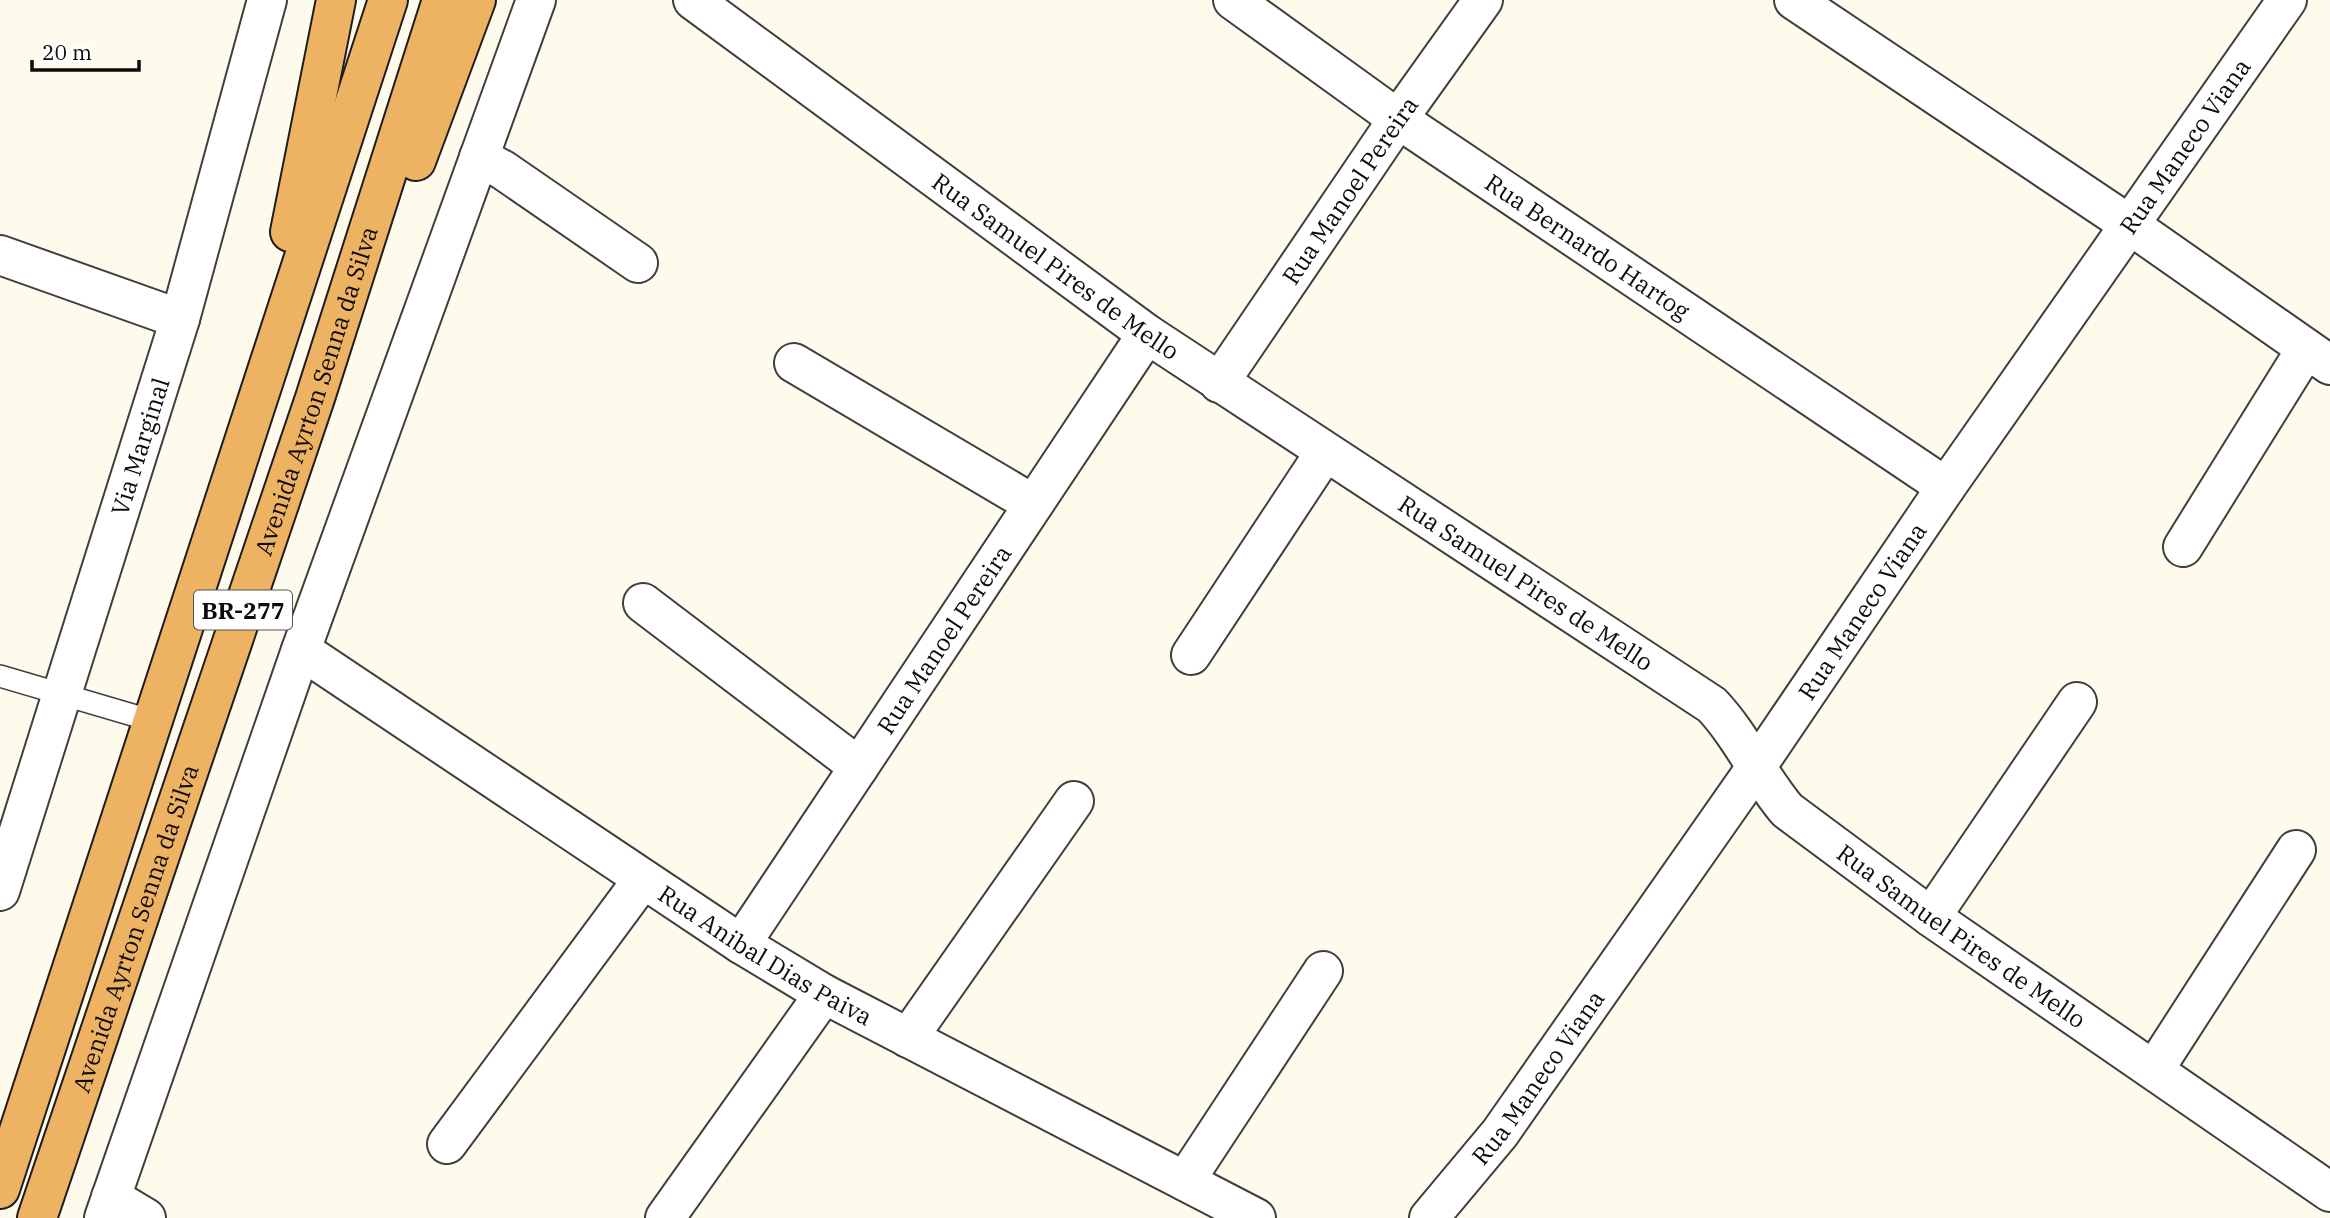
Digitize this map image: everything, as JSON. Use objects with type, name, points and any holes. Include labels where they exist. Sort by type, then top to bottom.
[{"type":"highway","points":[[258,397],[335,0]]},
{"type":"highway","name":"Avenida Ayrton Senna da Silva","points":[[0,1189],[388,0]]},
{"type":"highway","name":"Avenida Ayrton Senna da Silva","points":[[37,1218],[315,397],[442,0]]},
{"type":"highway","points":[[315,397],[410,178],[476,0]]},
{"type":"street","name":"Via Marginal","points":[[0,891],[180,319],[267,0]]},
{"type":"street","points":[[146,1218],[107,1208],[301,650],[536,0]]},
{"type":"street","name":"Rua Samuel Pires de Mello","points":[[693,0],[1147,334],[1712,705],[1733,728],[1771,791],[1787,810],[1931,917],[2330,1193]]},
{"type":"street","name":"Rua Bernardo Hartog","points":[[1233,0],[1398,119],[1946,487]]},
{"type":"street","name":"Rua Manoel Pereira","points":[[1219,383],[1398,119],[1483,0]]},
{"type":"street","points":[[1794,0],[2130,225],[2318,357],[2183,547]]},
{"type":"street","name":"Rua Maneco Viana","points":[[1429,1218],[1500,1133],[1757,766],[1946,487],[2287,0]]},
{"type":"street","points":[[479,157],[503,170],[638,263]]},
{"type":"street","points":[[0,255],[180,319]]},
{"type":"street","name":"Rua Manoel Pereira","points":[[741,944],[1147,334]]},
{"type":"street","points":[[794,363],[1033,505]]},
{"type":"street","points":[[1191,656],[1325,452]]},
{"type":"street","points":[[643,603],[859,767]]},
{"type":"street","name":"Rua Anibal Dias Paiva","points":[[301,650],[741,944],[824,994],[1256,1218]]},
{"type":"street","points":[[1931,917],[2077,702]]},
{"type":"street","points":[[908,1038],[1074,800]]},
{"type":"street","points":[[2154,1070],[2296,850]]},
{"type":"street","points":[[447,1144],[643,879]]},
{"type":"street","points":[[1185,1181],[1323,971]]},
{"type":"street","points":[[665,1218],[824,994]]},
{"type":"street","points":[[2313,1218],[2330,1193]]},
{"type":"lane","points":[[0,676],[153,721]]}]
